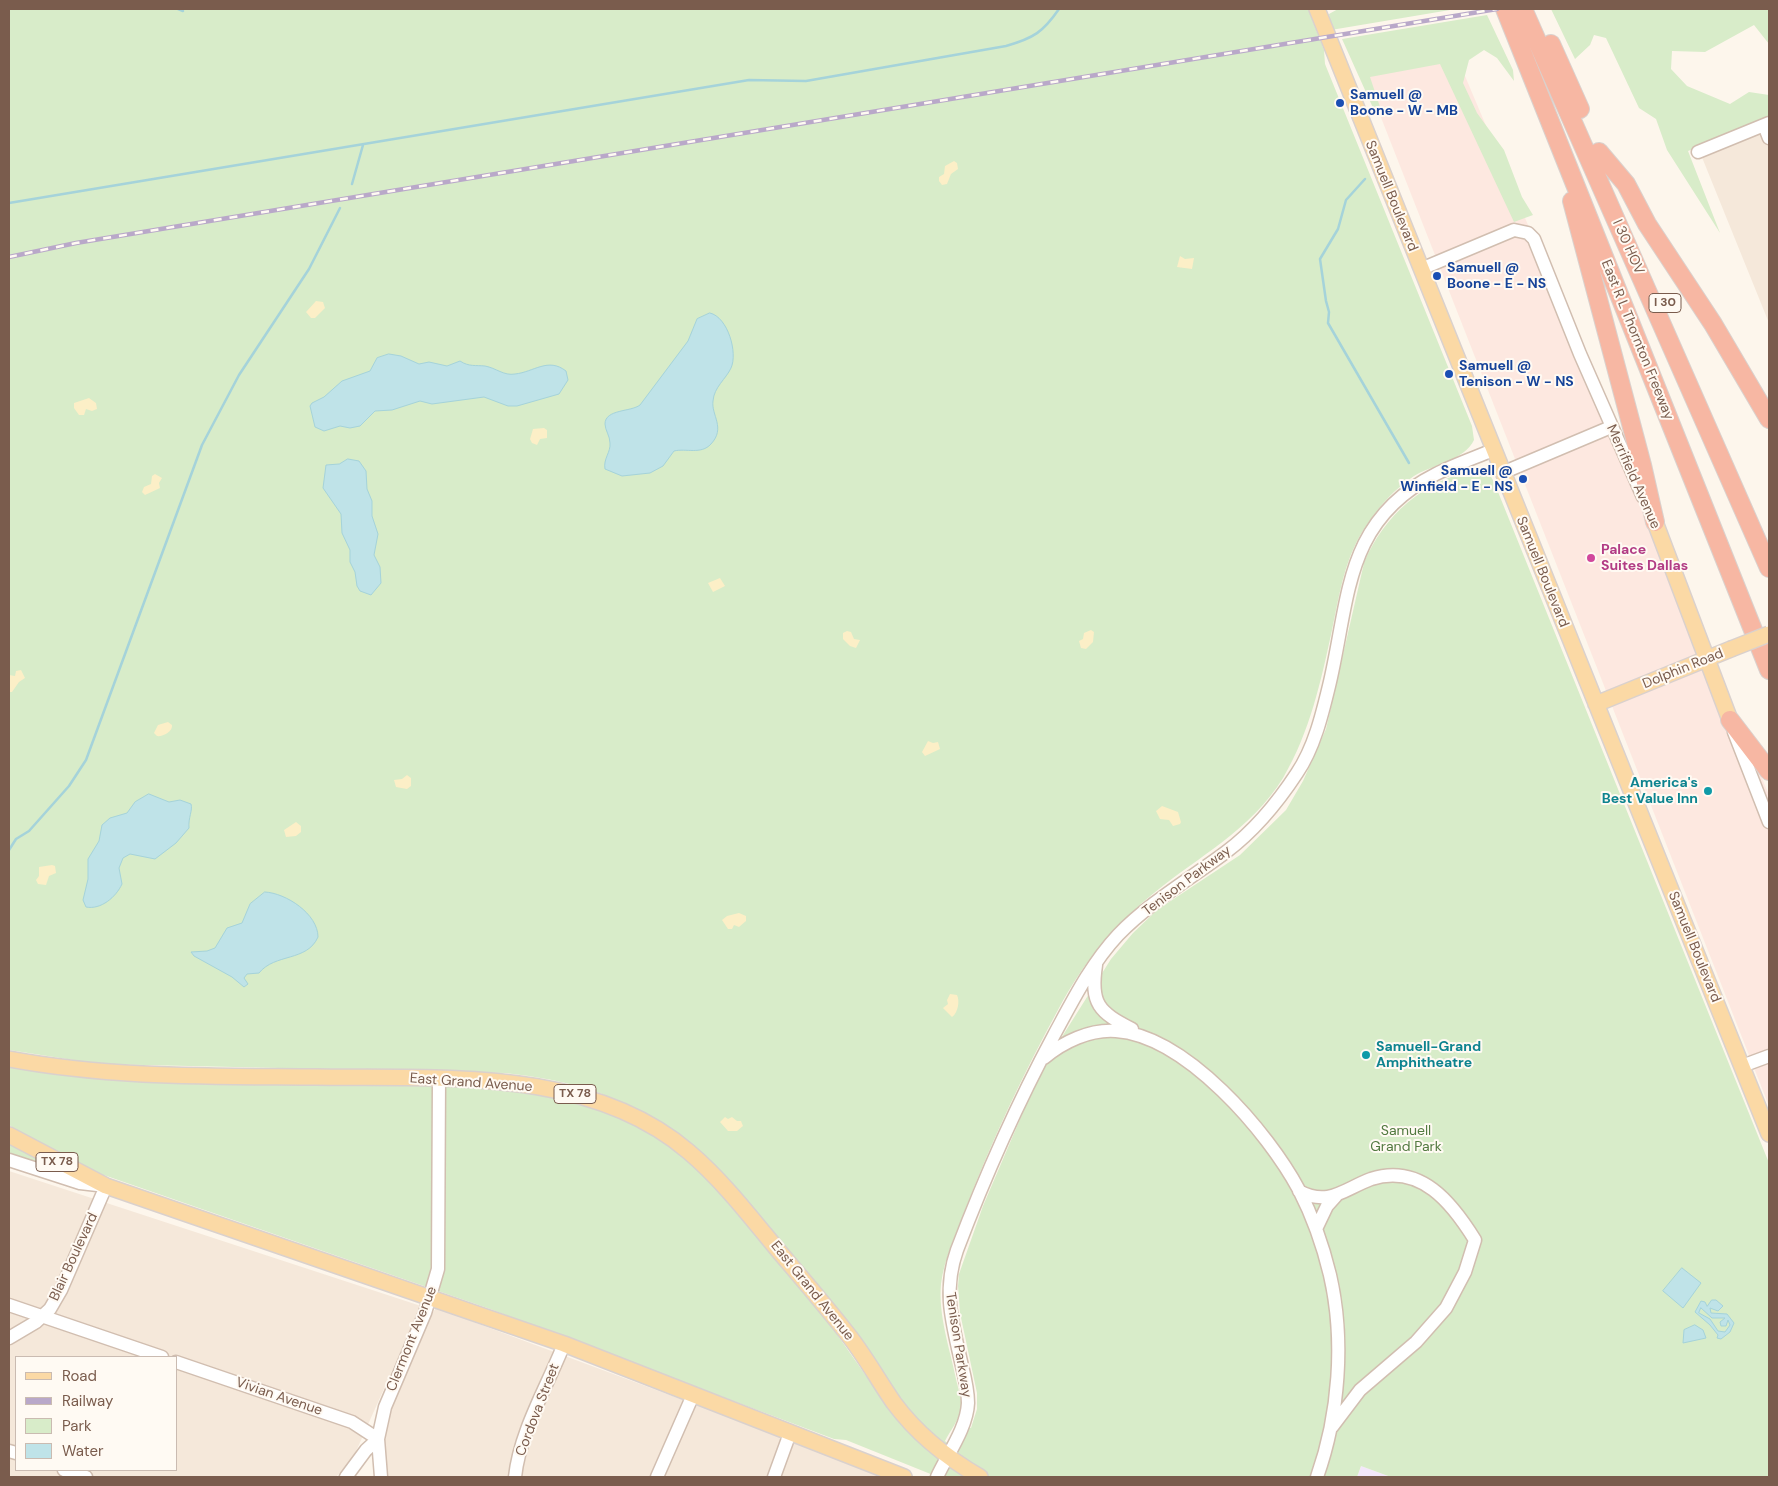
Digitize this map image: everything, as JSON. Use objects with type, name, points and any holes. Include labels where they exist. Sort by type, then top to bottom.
[{"type":"highway","name":"East R L Thornton Freeway","points":[[1505,9],[1769,670]]},
{"type":"highway","name":"I 30 HOV","points":[[1523,9],[1555,68],[1769,568]]},
{"type":"highway","name":"I 30","points":[[1536,9],[1555,68],[1599,152],[1769,540]]},
{"type":"highway","points":[[1554,132],[1642,465],[1655,522]]},
{"type":"highway","points":[[1599,152],[1626,184],[1651,232],[1713,324],[1769,419]]},
{"type":"highway","points":[[1761,650],[1769,666]]},
{"type":"highway","points":[[1730,720],[1769,771]]},
{"type":"main road","name":"Samuell Boulevard","points":[[1317,9],[1769,1134]]},
{"type":"main road","name":"Merrifield Avenue","points":[[1655,522],[1705,659],[1730,720]]},
{"type":"main road","name":"Dolphin Road","points":[[1596,704],[1769,634]]},
{"type":"main road","name":"East Grand Avenue","points":[[9,1059],[46,1066],[124,1074],[439,1079],[507,1083],[574,1093],[610,1106],[670,1138],[688,1151],[734,1197],[848,1334],[896,1406],[946,1457],[980,1477]]},
{"type":"main road","name":"TX 78","points":[[9,1135],[106,1186],[564,1344],[904,1477]]},
{"type":"street","points":[[1698,152],[1767,124],[1769,138]]},
{"type":"street","name":"Merrifield Avenue","points":[[1421,269],[1514,230],[1528,233],[1540,248],[1580,354],[1611,428],[1655,522]]},
{"type":"street","points":[[1502,473],[1611,428]]},
{"type":"street","name":"Tenison Parkway","points":[[937,1477],[965,1419],[968,1406],[966,1383],[950,1312],[950,1277],[973,1211],[1017,1108],[1040,1061],[1096,962],[1118,936],[1142,913],[1240,841],[1274,803],[1299,770],[1313,741],[1325,703],[1354,568],[1361,547],[1379,520],[1399,498],[1417,485],[1436,474],[1493,450]]},
{"type":"street","name":"Merrifield Avenue","points":[[1730,720],[1769,822]]},
{"type":"street","points":[[1096,962],[1094,987],[1101,1009],[1108,1016],[1184,1061],[1236,1104],[1263,1135],[1299,1191],[1316,1229],[1330,1277],[1338,1350],[1337,1380],[1330,1430],[1317,1477]]},
{"type":"street","points":[[1040,1061],[1064,1044],[1089,1034],[1117,1031],[1148,1038]]},
{"type":"street","points":[[1742,1066],[1769,1056]]},
{"type":"street","name":"Clermont Avenue","points":[[381,1477],[378,1438],[385,1408],[430,1299],[440,1261],[439,1079]]},
{"type":"street","points":[[9,1160],[80,1183],[106,1186]]},
{"type":"street","points":[[1299,1191],[1310,1197],[1336,1196],[1384,1176],[1401,1175],[1430,1186],[1450,1203],[1475,1240],[1464,1272],[1446,1308],[1416,1342],[1360,1390],[1330,1430]]},
{"type":"street","name":"Blair Boulevard","points":[[9,1338],[43,1316],[62,1290],[106,1186]]},
{"type":"street","points":[[1316,1229],[1327,1206],[1336,1196]]},
{"type":"street","points":[[9,1305],[159,1356]]},
{"type":"street","name":"Cordova Street","points":[[515,1477],[530,1422],[564,1344]]},
{"type":"street","name":"Vivian Avenue","points":[[178,1363],[352,1422],[378,1438]]},
{"type":"street","points":[[1337,1380],[1345,1388],[1360,1390]]},
{"type":"street","points":[[657,1477],[693,1395]]},
{"type":"street","points":[[774,1477],[790,1433]]},
{"type":"street","points":[[346,1477],[366,1450],[378,1438]]},
{"type":"street","points":[[356,1464],[368,1465],[381,1477]]},
{"type":"street","points":[[67,1471],[86,1477]]},
{"type":"shaded area","points":[[1454,50],[1769,795],[1769,1106],[1360,64]]},
{"type":"shaded area","points":[[1769,114],[1769,323],[1697,145]]},
{"type":"shaded area","points":[[9,1171],[421,1306],[353,1458],[336,1477],[9,1477]]},
{"type":"shaded area","points":[[436,1308],[890,1477],[387,1477],[385,1440],[394,1398],[425,1323]]},
{"type":"shaded area","points":[[1361,1466],[1391,1477],[1357,1477]]},
{"type":"green space","name":"Samuell Grand Park","points":[[9,9],[1308,9],[1324,50],[1325,64],[1472,426],[1474,440],[1463,453],[1421,472],[1401,486],[1378,509],[1360,535],[1344,574],[1314,706],[1292,761],[1270,796],[1256,813],[1240,827],[1139,905],[1100,946],[1068,991],[1021,1082],[986,1158],[954,1237],[945,1265],[941,1284],[941,1308],[960,1394],[961,1409],[945,1441],[956,1450],[968,1427],[971,1428],[977,1409],[977,1393],[960,1313],[959,1274],[983,1206],[1041,1070],[1111,959],[1133,933],[1157,910],[1240,855],[1286,810],[1303,781],[1326,729],[1364,563],[1372,546],[1394,515],[1423,491],[1457,475],[1476,470],[1490,475],[1494,482],[1769,1163],[1769,1477],[1391,1477],[1361,1466],[1357,1477],[938,1477],[846,1440],[834,1439],[490,1309],[98,1173],[67,1160],[9,1125],[9,1066],[323,1084],[506,1087],[574,1098],[640,1126],[677,1151],[701,1172],[822,1313],[890,1410],[933,1455],[940,1441],[905,1408],[708,1162],[661,1125],[615,1099],[565,1083],[505,1073],[99,1064],[9,1050]]},
{"type":"green space","points":[[1338,9],[1450,10],[1331,30],[1329,14]]},
{"type":"green space","points":[[1551,9],[1769,9],[1769,44],[1754,25],[1705,52],[1672,51],[1671,69],[1687,86],[1730,104],[1749,92],[1769,95],[1769,119],[1688,151],[1720,233],[1667,150],[1656,119],[1639,108],[1606,38],[1594,35],[1590,45],[1575,59]]},
{"type":"green space","points":[[1487,15],[1513,70],[1514,81],[1497,58],[1484,50],[1469,60],[1463,83],[1477,113],[1504,150],[1522,197],[1533,215],[1514,222],[1440,64],[1370,77],[1380,107],[1374,110],[1342,39]]},
{"type":"green space","points":[[9,1143],[46,1165],[47,1167],[9,1155]]},
{"type":"sand","points":[[954,161],[957,163],[958,169],[951,174],[947,184],[942,185],[939,177],[944,174],[945,166]]},
{"type":"sand","points":[[1180,256],[1185,259],[1194,258],[1192,269],[1177,267]]},
{"type":"sand","points":[[316,301],[323,302],[325,308],[315,318],[311,318],[306,312]]},
{"type":"sand","points":[[89,398],[96,403],[97,409],[92,411],[86,409],[84,415],[79,415],[74,408],[74,403]]},
{"type":"sand","points":[[544,428],[547,430],[547,438],[540,439],[537,445],[532,443],[530,439],[533,429]]},
{"type":"sand","points":[[155,474],[162,478],[159,483],[160,488],[145,495],[142,492],[144,487],[151,484],[152,476]]},
{"type":"sand","points":[[720,578],[725,586],[713,592],[708,583]]},
{"type":"sand","points":[[1091,630],[1094,632],[1093,642],[1086,649],[1081,648],[1079,641],[1083,639],[1084,633]]},
{"type":"sand","points":[[851,632],[854,639],[860,640],[856,648],[850,646],[843,639],[843,633]]},
{"type":"sand","points":[[21,670],[25,678],[19,682],[12,692],[9,692],[9,675],[15,676],[16,671]]},
{"type":"sand","points":[[168,722],[172,725],[169,732],[159,736],[154,733],[158,725]]},
{"type":"sand","points":[[928,741],[938,742],[940,749],[925,756],[922,752]]},
{"type":"sand","points":[[407,775],[411,778],[411,786],[407,789],[396,787],[394,780],[402,779]]},
{"type":"sand","points":[[1162,806],[1178,812],[1180,824],[1173,826],[1169,820],[1160,819],[1156,811]]},
{"type":"sand","points":[[296,822],[301,826],[301,832],[296,836],[286,837],[284,830]]},
{"type":"sand","points":[[55,866],[56,873],[49,876],[46,885],[38,884],[36,880],[39,876],[39,867]]},
{"type":"sand","points":[[739,913],[746,916],[746,921],[739,927],[734,925],[732,929],[728,929],[722,920],[727,916]]},
{"type":"sand","points":[[950,994],[957,995],[958,1000],[957,1010],[952,1017],[943,1008],[948,1004],[947,1000]]},
{"type":"sand","points":[[725,1117],[728,1119],[732,1117],[737,1121],[741,1121],[743,1126],[737,1131],[728,1131],[720,1122]]},
{"type":"water","points":[[710,313],[722,321],[726,328],[730,336],[733,354],[731,368],[714,396],[713,406],[718,427],[711,444],[698,450],[674,451],[663,466],[650,473],[622,476],[605,469],[610,446],[605,426],[606,419],[614,413],[640,405],[688,341],[697,319]]},
{"type":"water","points":[[389,354],[401,356],[419,364],[429,362],[447,366],[460,361],[469,365],[485,366],[511,374],[553,365],[566,371],[568,380],[559,394],[517,406],[508,406],[484,397],[432,404],[420,401],[392,410],[375,411],[360,426],[350,428],[340,426],[324,431],[315,427],[310,406],[312,403],[324,397],[342,381],[370,371],[377,358]]},
{"type":"water","points":[[348,459],[359,461],[366,471],[367,489],[372,501],[372,516],[378,534],[374,555],[380,567],[381,583],[371,595],[360,591],[357,586],[355,572],[350,562],[350,550],[342,533],[341,514],[323,488],[326,465],[339,464]]},
{"type":"water","points":[[149,794],[169,802],[180,800],[191,804],[189,828],[176,843],[155,859],[130,854],[123,858],[119,868],[122,884],[116,894],[107,902],[97,906],[86,907],[83,900],[88,879],[88,859],[99,841],[102,825],[110,818],[127,813],[135,802]]},
{"type":"water","points":[[265,892],[282,896],[299,906],[313,920],[318,937],[313,945],[299,954],[273,962],[259,973],[247,974],[244,978],[248,984],[244,987],[232,977],[194,956],[191,952],[207,951],[215,948],[227,928],[242,923],[250,904]]},
{"type":"water","points":[[1682,1268],[1701,1283],[1683,1308],[1663,1291]]},
{"type":"water","points":[[1712,1300],[1716,1300],[1723,1306],[1718,1311],[1710,1308],[1711,1313],[1727,1314],[1734,1323],[1730,1332],[1721,1339],[1717,1338],[1718,1335],[1710,1325],[1695,1312],[1701,1301],[1705,1302],[1707,1306]],"holes":[[[1701,1308],[1712,1318],[1725,1318],[1720,1322],[1721,1326],[1726,1326],[1728,1320],[1730,1325],[1725,1332],[1718,1331],[1710,1319],[1699,1313]]]},
{"type":"water","points":[[1695,1325],[1703,1330],[1706,1338],[1683,1343],[1684,1330]]},
{"type":"waterway","points":[[178,9],[183,11]]},
{"type":"waterway","points":[[9,203],[749,80],[806,81],[1006,46],[1031,37],[1043,29],[1059,9]]},
{"type":"waterway","points":[[352,184],[363,145]]},
{"type":"waterway","points":[[1365,179],[1346,200],[1338,229],[1320,259],[1329,312],[1328,323],[1409,463]]},
{"type":"waterway","points":[[9,850],[16,839],[29,831],[69,786],[86,760],[202,445],[239,375],[309,269],[340,208]]},
{"type":"railway","points":[[9,257],[76,243],[1497,9]]},
{"type":"place","name":"Samuell @ Boone - W - MB","points":[[1340,103]]},
{"type":"place","name":"Samuell @ Boone - E - NS","points":[[1437,276]]},
{"type":"place","name":"Samuell @ Tenison - W - NS","points":[[1449,374]]},
{"type":"place","name":"Samuell @ Winfield - E - NS","points":[[1523,479]]},
{"type":"place","name":"Palace Suites Dallas","points":[[1591,558]]},
{"type":"place","name":"America's Best Value Inn","points":[[1708,791]]},
{"type":"place","name":"Samuell-Grand Amphitheatre","points":[[1366,1055]]}]
